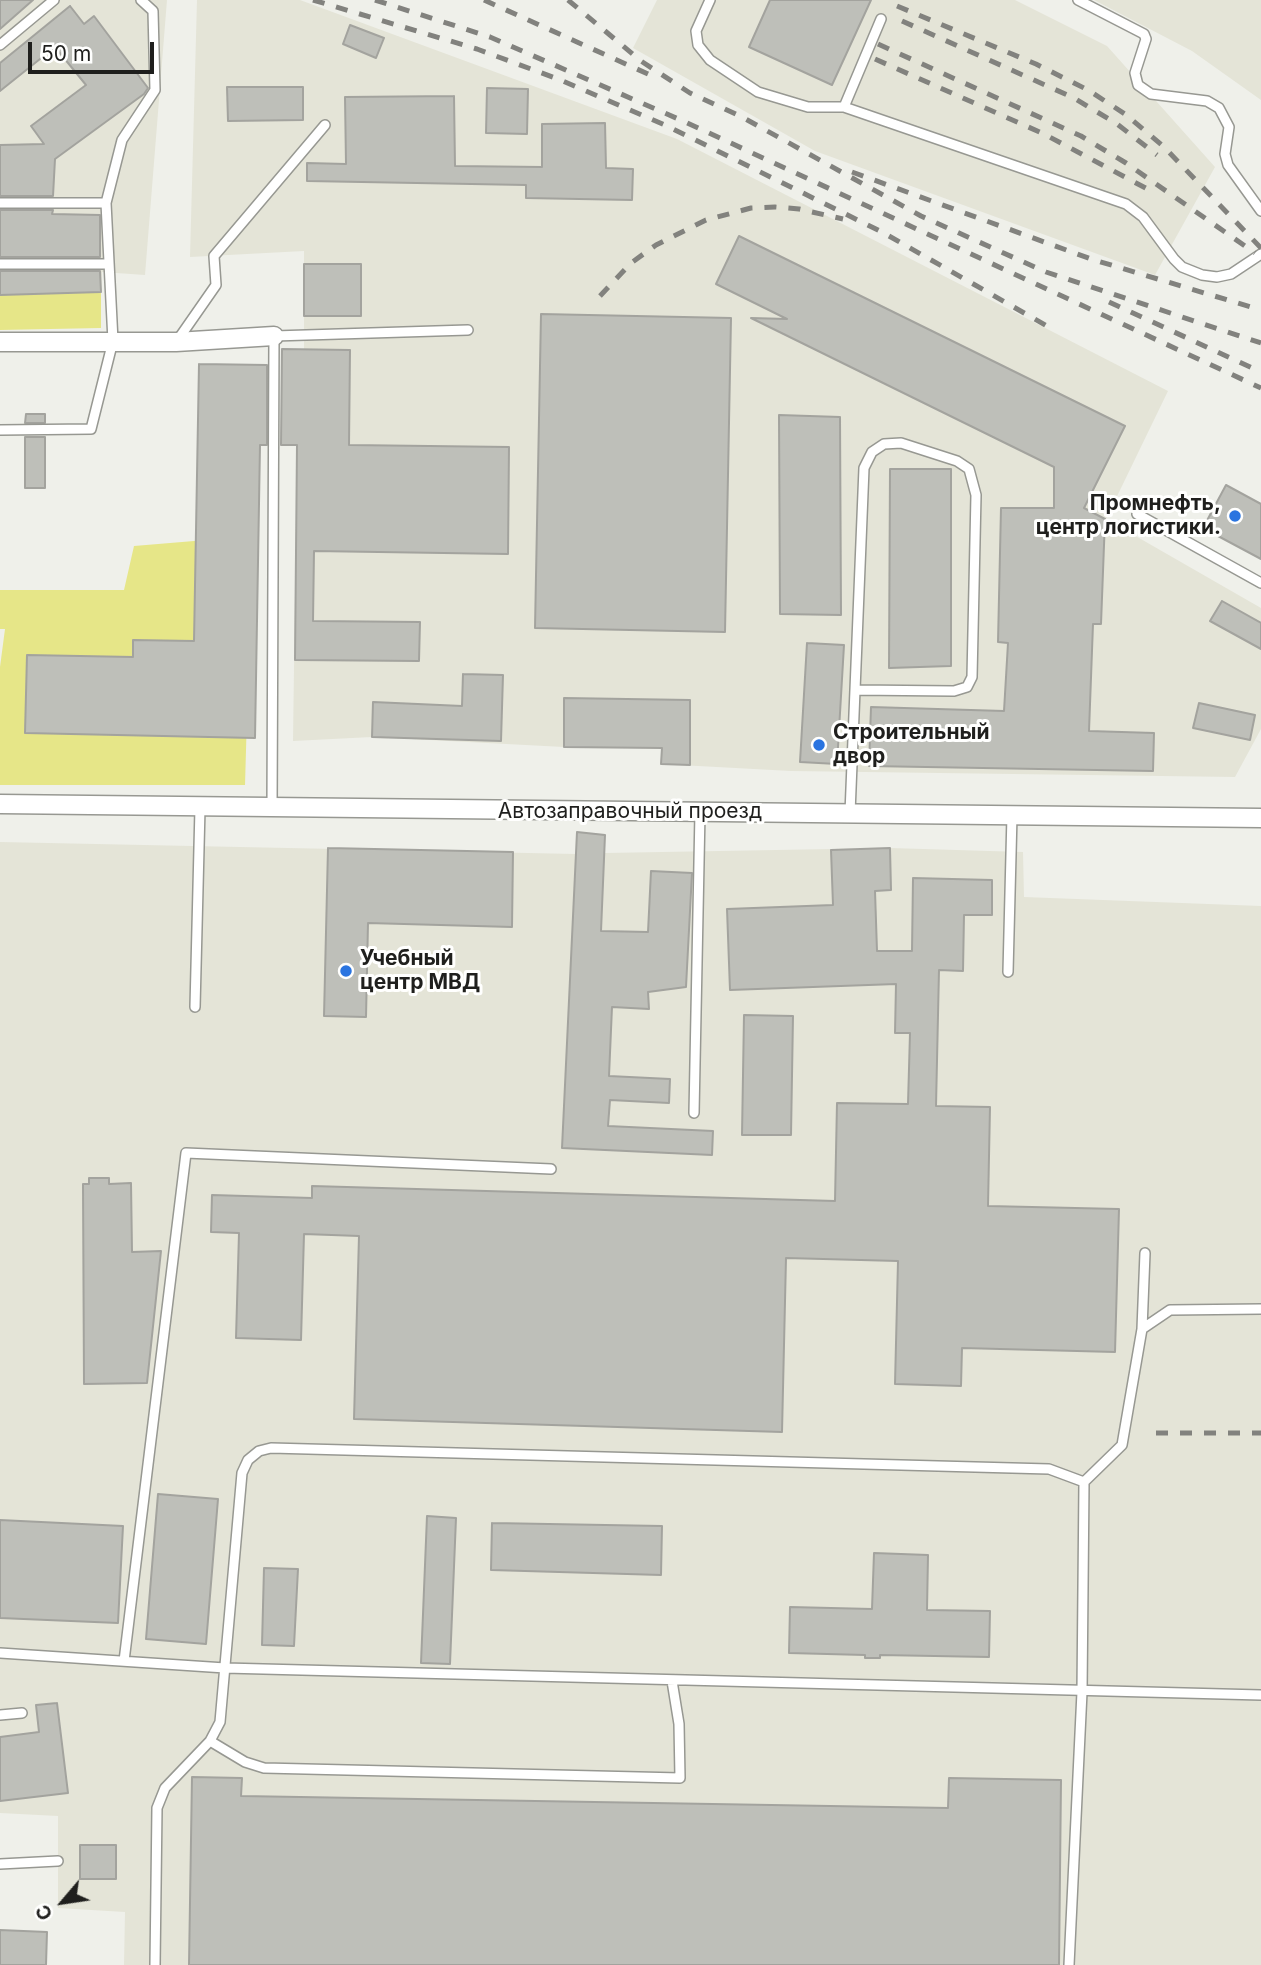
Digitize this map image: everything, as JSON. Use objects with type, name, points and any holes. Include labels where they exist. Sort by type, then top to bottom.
[{"type":"street","points":[[0,342],[176,342],[274,336]]},
{"type":"street","name":"Автозаправочный проезд","points":[[0,804],[1261,818]]},
{"type":"lane","points":[[0,45],[54,0]]},
{"type":"lane","points":[[0,430],[92,429],[113,341],[106,202],[122,140],[155,90],[153,11],[141,0]]},
{"type":"lane","points":[[710,0],[696,31],[698,46],[710,60],[758,92],[808,107],[844,107],[1126,204],[1143,217],[1182,267],[1202,275],[1217,277],[1231,274],[1261,254]]},
{"type":"lane","points":[[1078,0],[1144,34],[1146,39],[1135,73],[1138,85],[1151,94],[1207,101],[1226,116],[1229,127],[1225,154],[1228,165],[1261,211]]},
{"type":"lane","points":[[844,107],[881,19]]},
{"type":"lane","points":[[176,342],[216,285],[214,256],[325,125]]},
{"type":"lane","points":[[0,203],[106,202]]},
{"type":"lane","points":[[0,264],[109,264]]},
{"type":"lane","points":[[272,809],[274,336],[468,330]]},
{"type":"lane","points":[[850,813],[864,468],[872,452],[884,444],[901,443],[957,461],[968,469],[976,495],[972,677],[967,687],[954,691],[855,690]]},
{"type":"lane","points":[[1137,514],[1261,583]]},
{"type":"lane","points":[[195,1007],[200,808]]},
{"type":"lane","points":[[694,1112],[700,812]]},
{"type":"lane","points":[[1008,972],[1012,815]]},
{"type":"lane","points":[[124,1661],[186,1153],[551,1169]]},
{"type":"lane","points":[[1069,1965],[1082,1692],[1084,1482],[1122,1445],[1142,1329],[1145,1252]]},
{"type":"lane","points":[[1142,1329],[1170,1310],[1261,1309]]},
{"type":"lane","points":[[155,1965],[157,1808],[165,1788],[210,1741],[220,1722],[242,1473],[248,1460],[259,1451],[271,1448],[1049,1469],[1084,1482]]},
{"type":"lane","points":[[0,1653],[225,1668],[1261,1695]]},
{"type":"lane","points":[[210,1741],[245,1762],[264,1768],[680,1778],[679,1724],[672,1681]]},
{"type":"lane","points":[[0,1715],[22,1713]]},
{"type":"lane","points":[[0,1864],[58,1861]]},
{"type":"shaded area","points":[[0,0],[167,0],[145,275],[102,272],[101,292],[0,295]]},
{"type":"shaded area","points":[[197,0],[300,0],[677,139],[1168,391],[1106,519],[1261,608],[1261,729],[1235,777],[791,771],[661,764],[661,748],[564,747],[372,737],[293,741],[297,446],[281,445],[304,349],[304,251],[190,257]]},
{"type":"shaded area","points":[[657,0],[1015,0],[1107,46],[1215,167],[1155,275],[815,151],[633,48]]},
{"type":"shaded area","points":[[1094,0],[1261,0],[1261,100],[1192,51]]},
{"type":"shaded area","points":[[101,292],[101,328],[0,330],[0,295]]},
{"type":"shaded area","points":[[234,364],[257,366],[245,785],[0,785],[0,667],[5,629],[0,629],[0,590],[124,590],[134,546],[230,538]]},
{"type":"shaded area","points":[[577,832],[605,835],[605,853],[890,848],[1023,852],[1024,897],[1261,906],[1261,1965],[124,1965],[125,1912],[58,1908],[58,1816],[0,1813],[0,842],[576,854]]},
{"type":"building","points":[[0,0],[33,0],[0,29]]},
{"type":"building","points":[[770,0],[871,0],[832,85],[749,47]]},
{"type":"building","points":[[70,6],[84,24],[94,16],[148,88],[144,94],[55,159],[53,196],[0,196],[0,145],[44,144],[31,126],[86,85],[55,47],[0,91],[0,63]]},
{"type":"building","points":[[350,25],[384,38],[376,58],[343,44]]},
{"type":"building","points":[[227,87],[303,87],[303,120],[228,121]]},
{"type":"building","points":[[487,88],[528,89],[527,134],[486,133]]},
{"type":"building","points":[[454,96],[455,166],[542,167],[542,124],[605,123],[606,168],[633,169],[632,200],[526,198],[526,185],[307,181],[307,163],[346,164],[345,97]]},
{"type":"building","points":[[0,210],[53,210],[52,214],[100,215],[100,257],[0,257]]},
{"type":"building","points":[[739,236],[1125,426],[1084,508],[1105,519],[1101,624],[1093,624],[1089,731],[1154,733],[1153,771],[869,766],[871,707],[1004,711],[1008,643],[998,642],[1001,508],[1054,508],[1054,467],[751,318],[787,319],[716,284]]},
{"type":"building","points":[[304,264],[361,264],[361,316],[304,316]]},
{"type":"building","points":[[0,271],[100,271],[101,292],[0,295]]},
{"type":"building","points":[[541,314],[731,318],[725,632],[535,628]]},
{"type":"building","points":[[282,349],[350,350],[349,445],[509,447],[508,554],[314,551],[313,621],[420,622],[419,661],[295,660],[297,445],[281,445]]},
{"type":"building","points":[[199,364],[267,365],[267,445],[260,445],[255,738],[25,733],[27,655],[133,657],[133,640],[194,641]]},
{"type":"building","points":[[26,414],[45,414],[45,423],[25,423]]},
{"type":"building","points":[[779,415],[840,417],[841,615],[780,614]]},
{"type":"building","points":[[25,437],[45,437],[45,488],[25,488]]},
{"type":"building","points":[[890,469],[951,469],[951,666],[889,668]]},
{"type":"building","name":"Промнефть, центр логистики.","points":[[1226,485],[1261,504],[1261,559],[1203,528]]},
{"type":"building","points":[[1222,601],[1261,623],[1261,649],[1210,621]]},
{"type":"building","points":[[807,643],[844,645],[837,764],[800,762]]},
{"type":"building","points":[[463,674],[503,675],[501,741],[372,737],[373,702],[462,706]]},
{"type":"building","points":[[564,698],[690,700],[690,765],[661,764],[662,748],[564,747]]},
{"type":"building","points":[[1199,703],[1255,715],[1250,740],[1193,728]]},
{"type":"building","points":[[577,832],[605,835],[601,931],[648,932],[651,871],[692,873],[686,987],[648,992],[649,1009],[612,1007],[609,1076],[670,1079],[669,1103],[610,1100],[608,1126],[713,1131],[712,1155],[562,1148]]},
{"type":"building","name":"Учебный центр МВД","points":[[328,848],[513,852],[512,927],[368,923],[366,1017],[324,1016]]},
{"type":"building","points":[[890,848],[891,890],[875,891],[877,951],[912,951],[913,878],[992,880],[992,915],[964,915],[963,971],[939,970],[936,1106],[990,1107],[988,1206],[1119,1209],[1115,1352],[962,1348],[961,1386],[895,1384],[898,1261],[786,1258],[782,1432],[354,1419],[359,1236],[304,1234],[301,1340],[236,1338],[239,1233],[211,1232],[212,1195],[312,1198],[312,1186],[835,1201],[837,1103],[908,1104],[910,1033],[895,1033],[896,984],[730,990],[727,909],[833,905],[831,850]]},
{"type":"building","points":[[744,1015],[793,1016],[791,1135],[742,1135]]},
{"type":"building","points":[[89,1178],[109,1178],[109,1184],[131,1183],[132,1252],[161,1251],[147,1383],[84,1384],[83,1184],[89,1184]]},
{"type":"building","points":[[158,1494],[218,1499],[206,1644],[146,1639]]},
{"type":"building","points":[[427,1516],[456,1518],[450,1664],[421,1663]]},
{"type":"building","points":[[0,1520],[123,1526],[118,1623],[0,1618]]},
{"type":"building","points":[[492,1523],[662,1526],[661,1575],[491,1570]]},
{"type":"building","points":[[874,1553],[928,1555],[927,1610],[990,1611],[989,1657],[880,1655],[880,1658],[865,1658],[865,1655],[789,1653],[790,1607],[872,1609]]},
{"type":"building","points":[[264,1568],[298,1569],[294,1646],[262,1645]]},
{"type":"building","points":[[57,1703],[68,1793],[0,1801],[0,1737],[39,1732],[36,1705]]},
{"type":"building","points":[[192,1777],[242,1778],[241,1796],[948,1808],[949,1778],[1061,1780],[1059,1965],[189,1965]]},
{"type":"building","points":[[80,1845],[116,1845],[116,1879],[80,1879]]},
{"type":"building","points":[[0,1930],[47,1932],[46,1965],[0,1965]]},
{"type":"railway","points":[[313,0],[477,49],[558,79],[665,125],[882,232],[1054,330]]},
{"type":"railway","points":[[375,0],[490,37],[683,121],[1261,388]]},
{"type":"railway","points":[[484,0],[648,74]]},
{"type":"railway","points":[[568,0],[641,61],[690,93],[742,117],[921,216],[1046,272],[1261,343]]},
{"type":"railway","points":[[897,6],[1036,64],[1088,90],[1125,114],[1163,146],[1261,248]]},
{"type":"railway","points":[[902,21],[1074,98],[1117,124],[1157,155]]},
{"type":"railway","points":[[878,44],[1081,136],[1126,163],[1255,253]]},
{"type":"railway","points":[[875,59],[1044,134],[1153,192]]},
{"type":"railway","points":[[852,172],[1091,259],[1261,310]]},
{"type":"railway","points":[[600,296],[631,263],[656,245],[706,220],[751,208],[775,207],[799,209],[843,219]]},
{"type":"railway","points":[[1109,302],[1261,372]]},
{"type":"railway","points":[[1156,1433],[1261,1433]]},
{"type":"place","name":"Промнефть, центр логистики.","points":[[1235,516]]},
{"type":"place","name":"Строительный двор","points":[[819,745]]},
{"type":"place","name":"Учебный центр МВД","points":[[346,971]]}]
